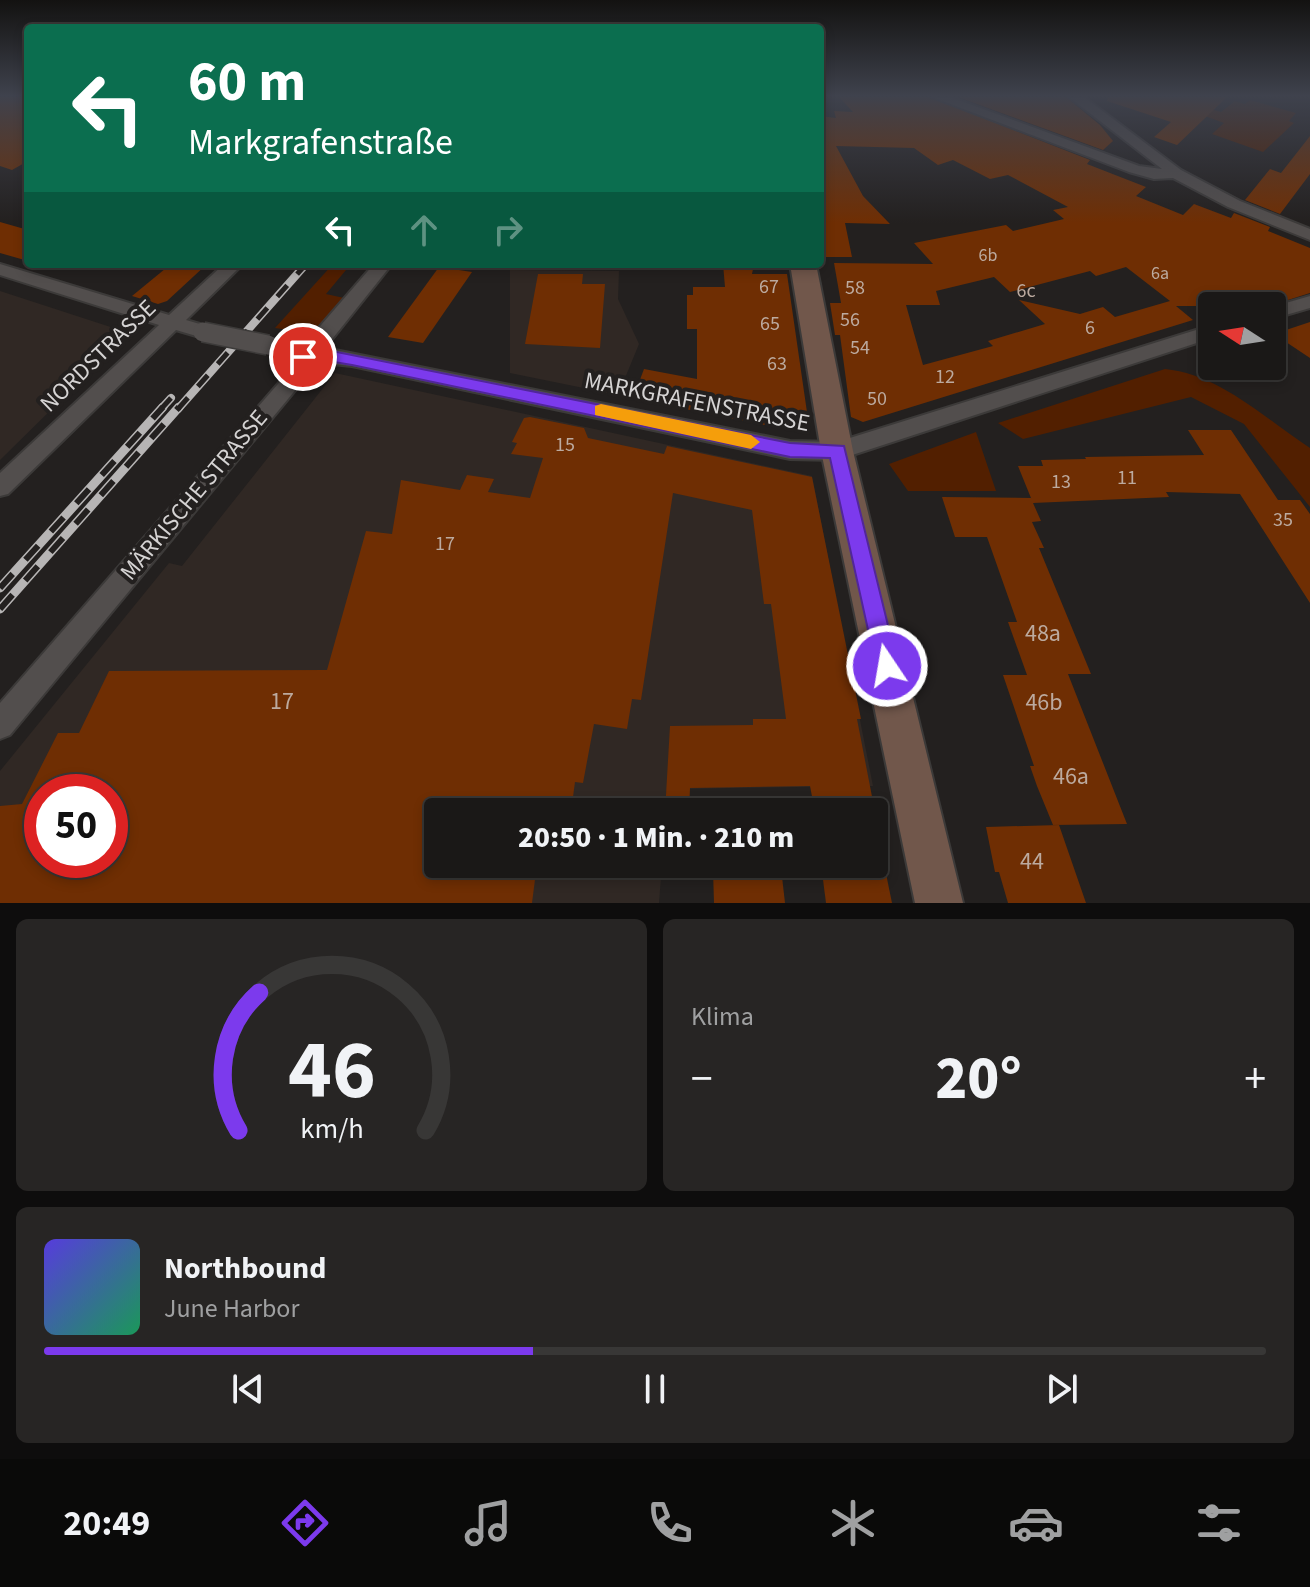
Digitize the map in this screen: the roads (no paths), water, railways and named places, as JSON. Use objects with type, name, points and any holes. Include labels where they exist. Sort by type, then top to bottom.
[{"type":"main road","points":[[804,268],[837,451],[939,903]]},
{"type":"street","points":[[1053,139],[1134,169],[1154,174],[1176,173]]},
{"type":"street","points":[[1131,139],[1176,173],[1234,204],[1310,235]]},
{"type":"street","name":"NORDSTRASSE","points":[[0,487],[230,268]]},
{"type":"street","name":"MÄRKISCHE STRASSE","points":[[0,725],[300,371],[303,357],[324,337],[380,268]]},
{"type":"street","name":"MARKGRAFENSTRASSE","points":[[0,269],[170,324],[292,350],[303,357],[322,354],[352,359],[790,450],[837,451],[1198,335]]},
{"type":"street","points":[[1286,309],[1310,302]]},
{"type":"railway","points":[[178,409],[302,268]]},
{"type":"railway","points":[[161,409],[171,398]]},
{"type":"railway","points":[[0,588],[163,407]]},
{"type":"railway","points":[[0,609],[179,407]]}]
